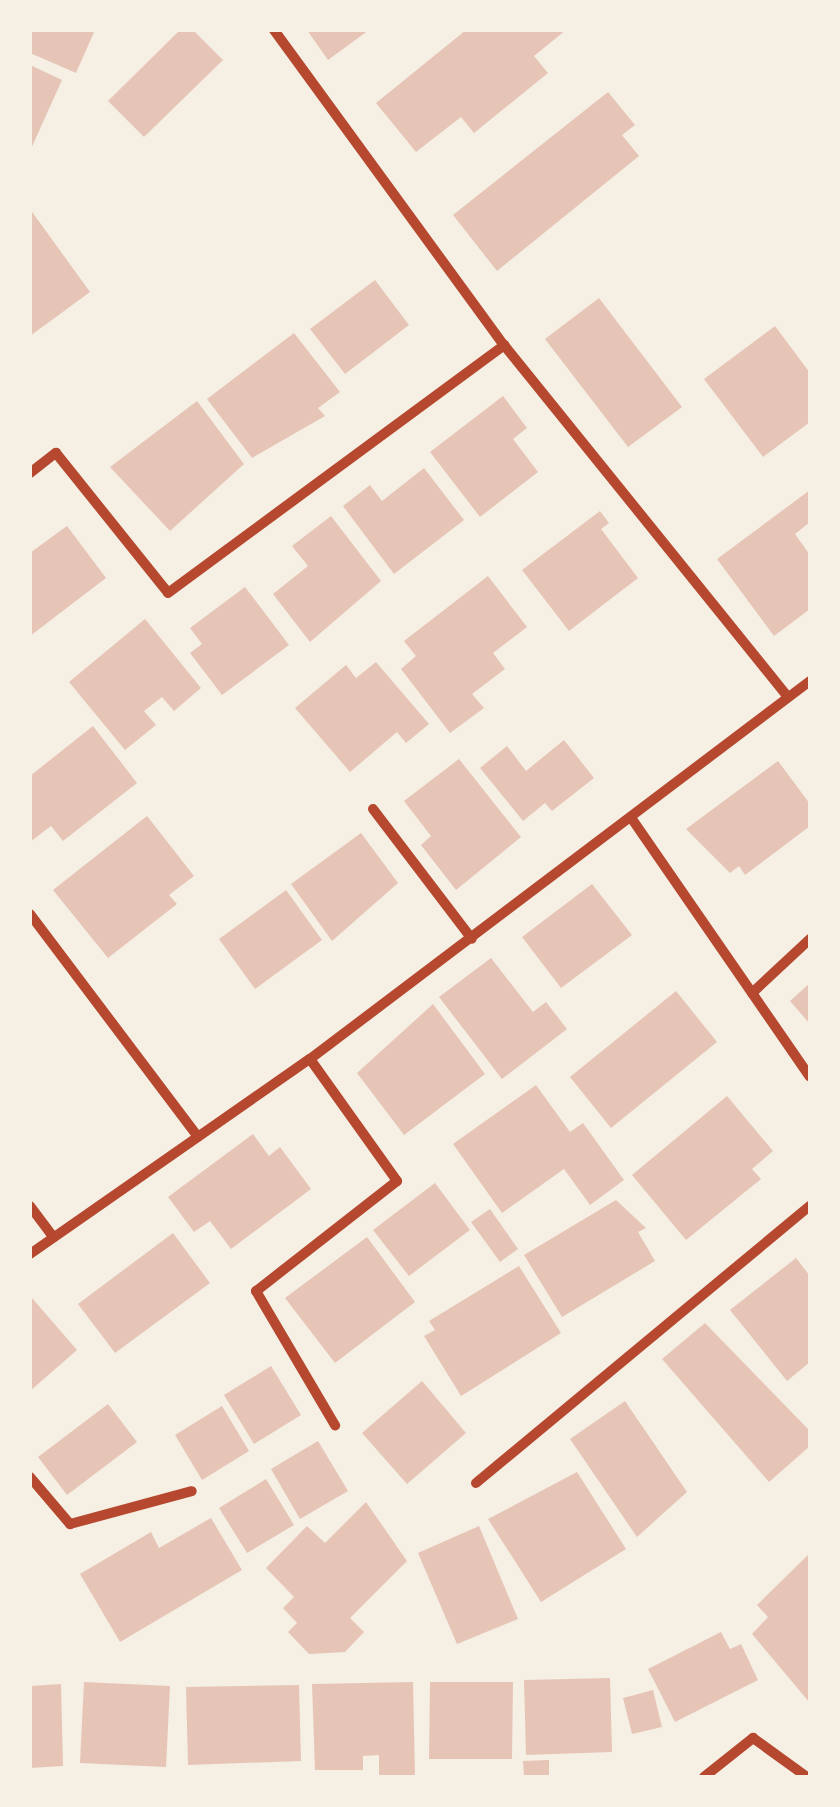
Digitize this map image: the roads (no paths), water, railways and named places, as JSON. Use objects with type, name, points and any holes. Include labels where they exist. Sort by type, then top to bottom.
[{"type":"street","points":[[274,30],[504,345],[788,697]]},
{"type":"street","points":[[30,472],[56,454],[168,593],[504,345]]},
{"type":"street","points":[[30,1254],[310,1059],[810,681]]},
{"type":"street","points":[[373,809],[472,939]]},
{"type":"street","points":[[632,819],[810,1077]]},
{"type":"street","points":[[30,914],[198,1137]]},
{"type":"street","points":[[752,993],[810,939]]},
{"type":"street","points":[[310,1059],[396,1180],[256,1291],[335,1426]]},
{"type":"street","points":[[30,1206],[53,1237]]},
{"type":"street","points":[[476,1483],[810,1206]]},
{"type":"street","points":[[30,1476],[70,1524],[192,1491]]},
{"type":"street","points":[[704,1777],[753,1738],[807,1777]]}]
